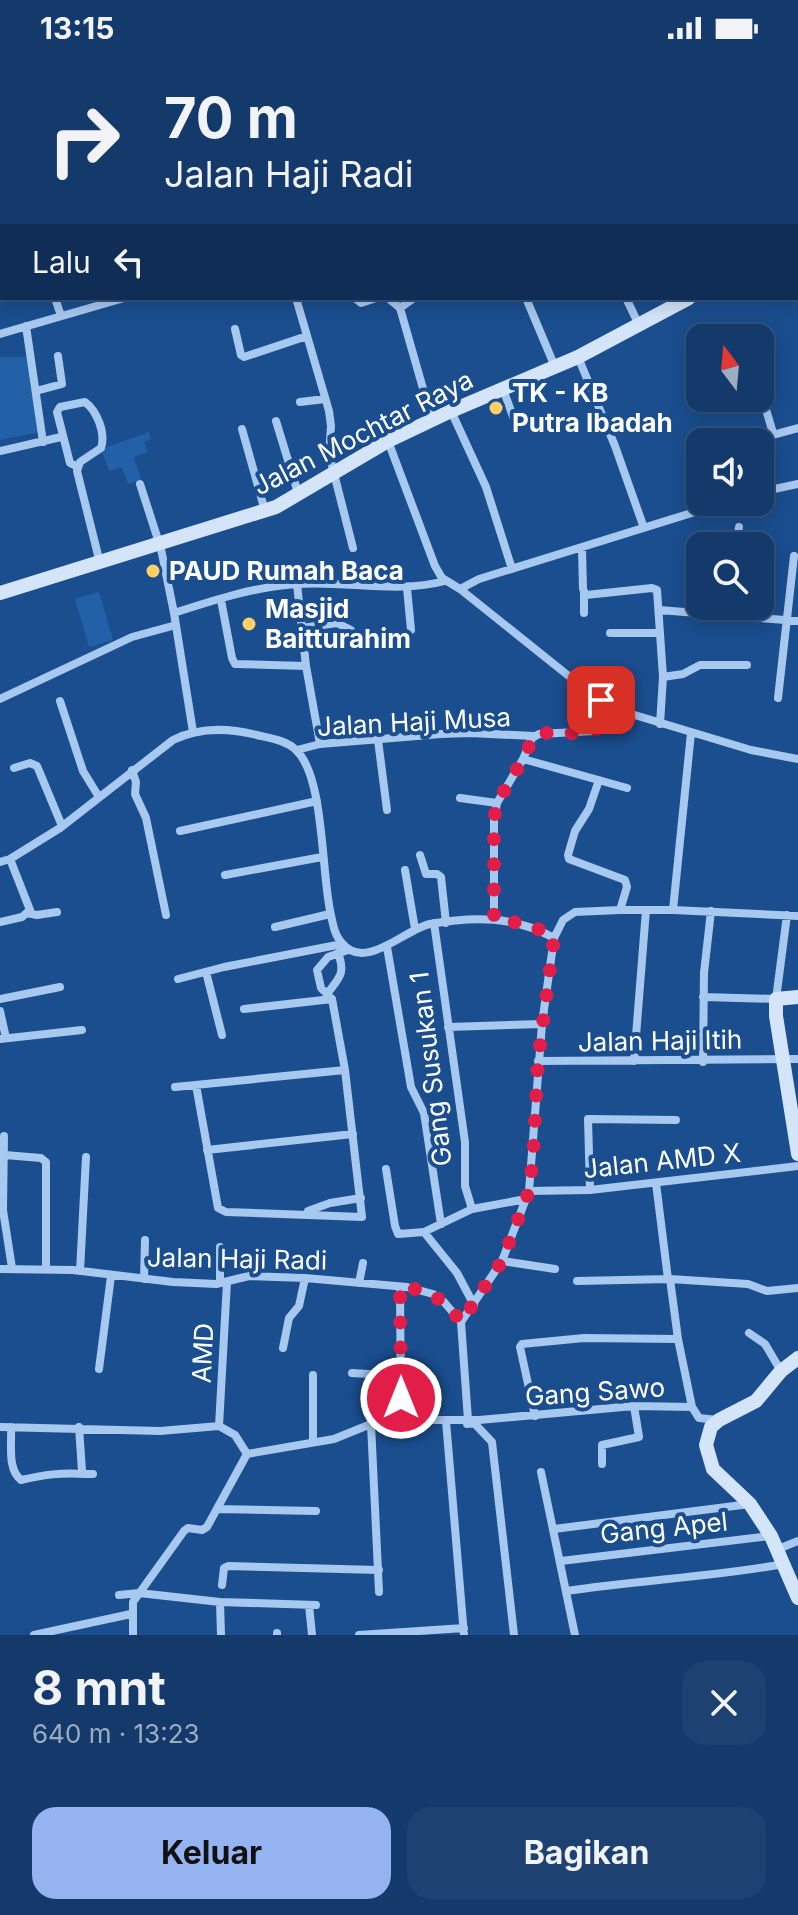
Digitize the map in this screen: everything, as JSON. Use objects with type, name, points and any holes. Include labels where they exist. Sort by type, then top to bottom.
[{"type":"street","points":[[56,300],[61,316]]},
{"type":"street","points":[[297,300],[330,417],[328,447],[353,548]]},
{"type":"street","points":[[390,300],[400,308],[432,420]]},
{"type":"street","points":[[400,308],[411,300]]},
{"type":"street","points":[[527,300],[555,367]]},
{"type":"street","points":[[627,300],[639,325]]},
{"type":"street","points":[[0,334],[100,301]]},
{"type":"street","name":"Jalan Mochtar Raya","points":[[0,593],[265,511],[388,441],[578,357],[639,325],[674,302]]},
{"type":"street","points":[[26,326],[43,442]]},
{"type":"street","points":[[235,329],[244,357],[307,336]]},
{"type":"street","points":[[36,391],[62,384],[58,356]]},
{"type":"street","points":[[578,357],[615,446],[644,528]]},
{"type":"street","points":[[503,389],[515,422]]},
{"type":"street","points":[[300,402],[325,399]]},
{"type":"street","points":[[78,467],[70,463],[61,437],[58,409],[81,402],[88,403],[94,412],[104,439],[97,452],[80,462],[78,467],[100,563]]},
{"type":"street","points":[[451,411],[491,501],[512,569]]},
{"type":"street","points":[[276,421],[298,493]]},
{"type":"street","points":[[774,433],[798,428]]},
{"type":"street","points":[[242,429],[265,511]]},
{"type":"street","points":[[0,451],[61,437]]},
{"type":"street","points":[[388,441],[435,566],[445,581],[460,589],[585,689],[618,710],[751,750],[798,759]]},
{"type":"street","points":[[140,484],[160,544],[193,732]]},
{"type":"street","points":[[774,489],[798,484]]},
{"type":"street","points":[[460,589],[479,579],[686,516]]},
{"type":"street","points":[[738,532],[739,527]]},
{"type":"street","points":[[582,549],[584,613]]},
{"type":"street","points":[[778,698],[794,556]]},
{"type":"street","points":[[174,613],[264,588],[297,584],[407,588],[445,581]]},
{"type":"street","points":[[297,584],[306,666],[320,744]]},
{"type":"street","points":[[407,588],[411,630]]},
{"type":"street","points":[[584,593],[657,590],[663,677],[660,724]]},
{"type":"street","points":[[221,600],[235,664],[306,666]]},
{"type":"street","points":[[659,610],[686,610]]},
{"type":"street","points":[[774,618],[798,621]]},
{"type":"street","points":[[302,628],[337,623],[351,630]]},
{"type":"street","points":[[0,699],[132,637],[176,625]]},
{"type":"street","points":[[610,633],[660,633]]},
{"type":"street","points":[[663,677],[683,674],[700,665],[747,665]]},
{"type":"street","points":[[60,701],[83,771],[99,797]]},
{"type":"street","name":"Jalan Haji Musa","points":[[297,750],[320,744],[470,733],[534,736],[595,731],[603,728],[618,710]]},
{"type":"street","points":[[27,913],[29,908],[3,859],[62,826],[164,745],[193,732],[240,731],[278,741],[297,750],[312,779],[317,801],[326,901],[345,947]]},
{"type":"street","points":[[673,910],[691,733]]},
{"type":"street","name":"Jalan Haji Musa","points":[[494,919],[494,819],[497,803],[534,736]]},
{"type":"street","points":[[378,740],[387,810]]},
{"type":"street","points":[[523,759],[627,788]]},
{"type":"street","points":[[14,768],[30,763],[37,766],[62,826]]},
{"type":"street","points":[[132,770],[136,782],[135,794],[146,818],[166,915]]},
{"type":"street","points":[[599,780],[591,806],[575,831],[568,855],[569,859],[579,864],[625,880],[627,887],[620,910]]},
{"type":"street","points":[[460,798],[497,803]]},
{"type":"street","points":[[180,831],[317,801]]},
{"type":"street","points":[[420,855],[425,874],[441,877],[446,923]]},
{"type":"street","points":[[225,875],[322,857]]},
{"type":"street","points":[[405,870],[415,929]]},
{"type":"street","points":[[468,1420],[461,1322],[502,1261],[528,1195],[542,1024],[554,938],[559,926],[575,912],[620,910],[798,916]]},
{"type":"street","points":[[634,1061],[646,910]]},
{"type":"street","points":[[703,1062],[703,997],[711,911]]},
{"type":"street","points":[[0,922],[27,913],[57,912]]},
{"type":"street","points":[[275,927],[330,914]]},
{"type":"street","points":[[787,915],[776,1016],[790,1059],[798,1154]]},
{"type":"street","points":[[178,979],[345,947],[368,952],[387,947],[415,929],[434,923],[494,919],[531,925],[554,938]]},
{"type":"street","name":"Gang Susukan 1","points":[[434,923],[465,1142],[464,1176],[472,1209]]},
{"type":"street","points":[[196,1085],[216,1205],[221,1210],[361,1217],[345,1070],[330,997],[321,988],[317,970],[328,957],[345,947]]},
{"type":"street","points":[[387,947],[411,1087],[424,1113],[441,1224]]},
{"type":"street","points":[[330,997],[343,966],[338,953]]},
{"type":"street","points":[[206,972],[222,1035]]},
{"type":"street","points":[[0,999],[60,987]]},
{"type":"street","points":[[244,1009],[330,997]]},
{"type":"street","points":[[703,997],[798,997]]},
{"type":"street","points":[[0,1011],[3,1039],[82,1030]]},
{"type":"street","points":[[448,1027],[542,1024]]},
{"type":"street","name":"Jalan Haji Itih","points":[[538,1061],[790,1059]]},
{"type":"street","points":[[175,1087],[345,1070]]},
{"type":"street","points":[[590,1190],[588,1119],[676,1120]]},
{"type":"street","points":[[207,1150],[353,1134]]},
{"type":"street","points":[[4,1136],[3,1210],[12,1268]]},
{"type":"street","points":[[5,1155],[41,1158],[46,1162],[46,1269]]},
{"type":"street","points":[[80,1271],[86,1157]]},
{"type":"street","name":"Jalan AMD X","points":[[424,1232],[472,1209],[528,1195],[798,1166]]},
{"type":"street","points":[[386,1169],[398,1234],[424,1232],[457,1273],[474,1305]]},
{"type":"street","points":[[656,1183],[678,1339],[692,1407]]},
{"type":"street","points":[[303,1213],[330,1203],[361,1198]]},
{"type":"street","points":[[144,1279],[145,1240]]},
{"type":"street","name":"AMD","points":[[219,1426],[223,1283],[220,1247]]},
{"type":"street","points":[[502,1261],[555,1269]]},
{"type":"street","points":[[359,1283],[363,1263]]},
{"type":"street","name":"Jalan Haji Radi","points":[[0,1269],[80,1271],[144,1279],[223,1283],[249,1276],[305,1278],[400,1287],[433,1294],[461,1322]]},
{"type":"street","points":[[99,1369],[111,1276]]},
{"type":"street","points":[[283,1348],[289,1318],[299,1306],[305,1278]]},
{"type":"street","points":[[577,1281],[669,1279],[748,1284],[767,1291],[798,1288]]},
{"type":"street","points":[[400,1287],[401,1420]]},
{"type":"street","points":[[749,1333],[765,1344],[781,1371]]},
{"type":"street","points":[[535,1416],[520,1347],[522,1344],[584,1338],[678,1339]]},
{"type":"street","points":[[798,1358],[781,1371],[756,1401],[711,1427],[706,1445],[709,1461],[721,1478],[750,1504],[778,1550],[798,1598]]},
{"type":"street","points":[[352,1373],[400,1376]]},
{"type":"street","points":[[313,1375],[313,1441]]},
{"type":"street","points":[[602,1464],[602,1445],[639,1437],[634,1406]]},
{"type":"street","name":"Gang Sawo","points":[[446,1424],[634,1406],[692,1407],[699,1418],[719,1420]]},
{"type":"street","points":[[247,1454],[334,1439],[371,1424],[401,1420],[474,1423],[492,1442],[514,1635]]},
{"type":"street","points":[[371,1424],[379,1592]]},
{"type":"street","points":[[359,1635],[464,1632],[446,1424]]},
{"type":"street","points":[[0,1427],[160,1431],[219,1426],[235,1435],[247,1454]]},
{"type":"street","points":[[11,1427],[12,1468],[21,1480],[60,1472],[89,1474],[79,1427]]},
{"type":"street","points":[[133,1635],[133,1602],[184,1531],[204,1529],[247,1454]]},
{"type":"street","points":[[541,1472],[575,1635]]},
{"type":"street","points":[[554,1529],[750,1504]]},
{"type":"street","points":[[217,1509],[316,1511]]},
{"type":"street","points":[[567,1591],[742,1571],[798,1541]]},
{"type":"street","name":"Gang Apel","points":[[561,1561],[778,1550]]},
{"type":"street","points":[[222,1585],[224,1568],[228,1566],[379,1570]]},
{"type":"street","points":[[119,1595],[139,1593],[220,1602],[312,1605],[312,1635]]},
{"type":"street","points":[[220,1602],[221,1635]]},
{"type":"street","points":[[34,1635],[131,1614]]},
{"type":"street","points":[[83,1624],[85,1635]]},
{"type":"shaded area","points":[[0,357],[34,357],[40,432],[0,440]]},
{"type":"shaded area","points":[[149,432],[151,439],[144,442],[148,452],[134,457],[141,480],[128,484],[122,467],[109,471],[101,449]]},
{"type":"shaded area","points":[[99,592],[113,640],[89,647],[75,599]]},
{"type":"place","name":"TK - KB Putra Ibadah","points":[[496,408]]},
{"type":"place","name":"PAUD Rumah Baca","points":[[153,571]]},
{"type":"place","name":"Masjid Baitturahim","points":[[249,624]]},
{"type":"route","points":[[401,1398],[400,1287],[433,1294],[461,1322],[502,1261],[529,1191],[538,1061],[554,938],[531,925],[494,919],[494,819],[497,803],[534,736],[586,733],[603,728],[618,710],[601,700]]}]
